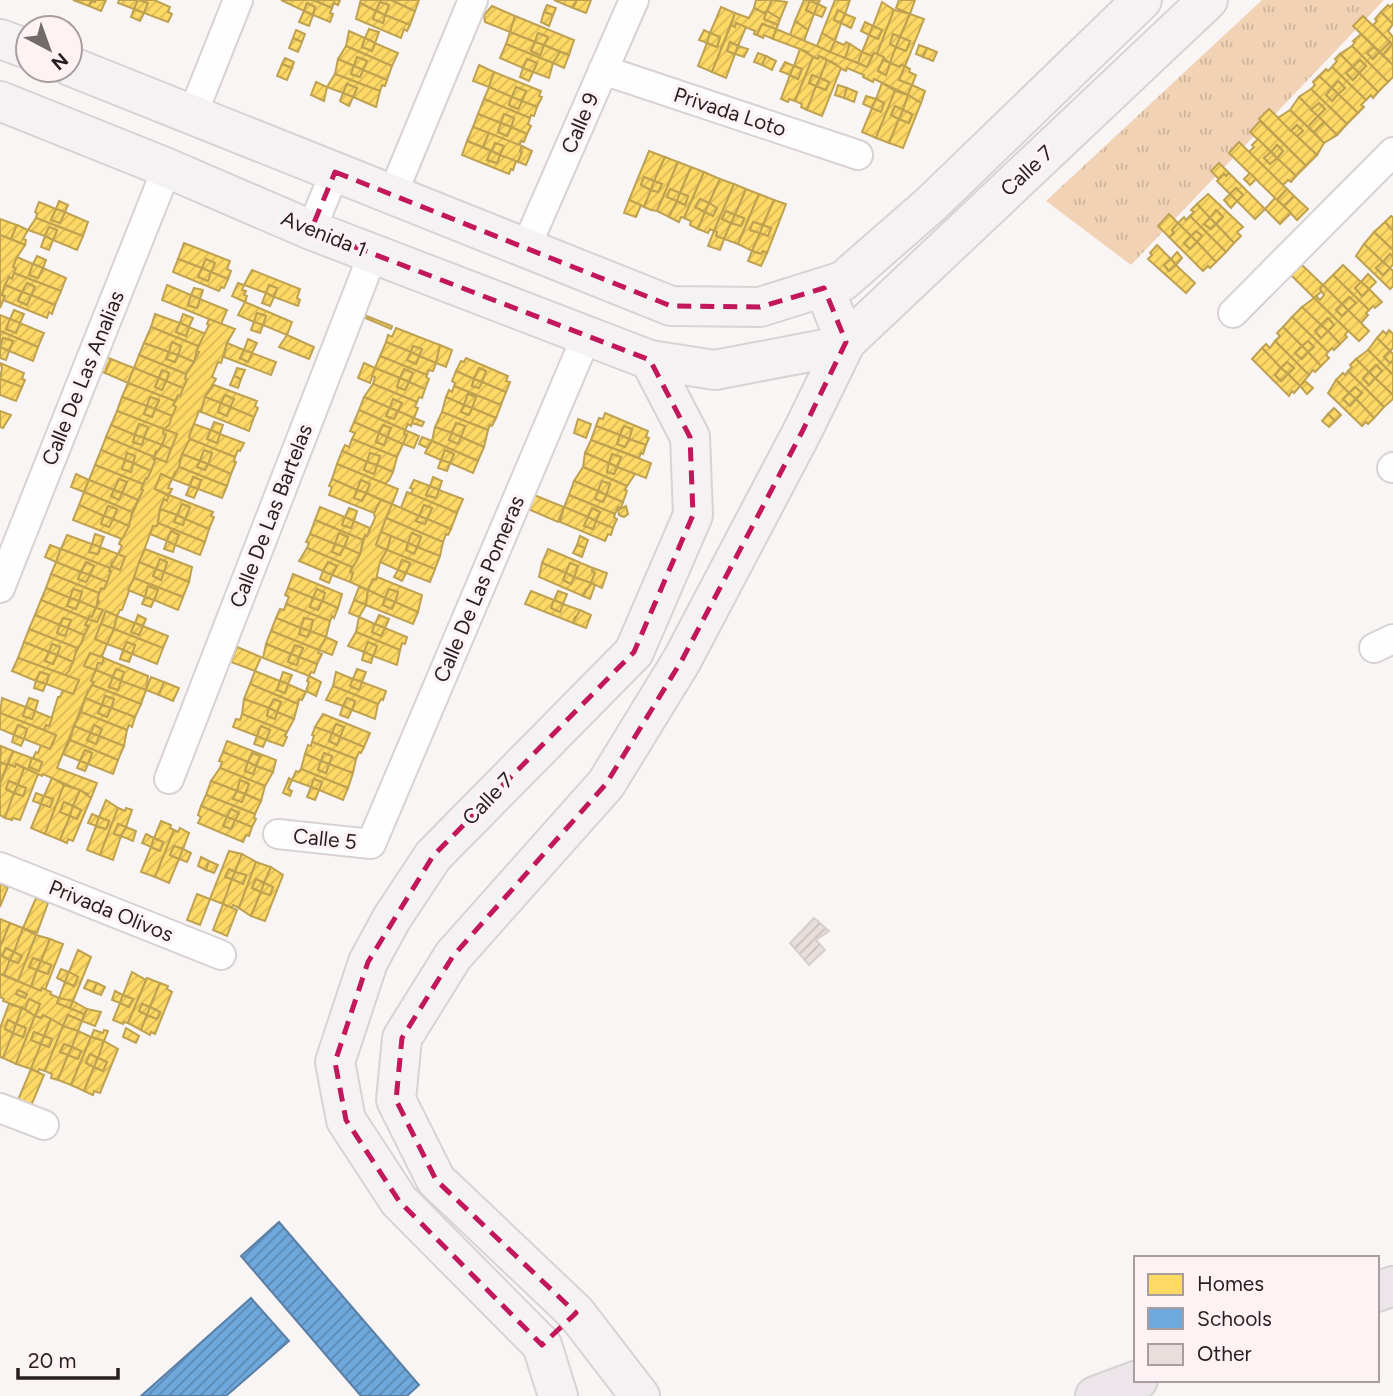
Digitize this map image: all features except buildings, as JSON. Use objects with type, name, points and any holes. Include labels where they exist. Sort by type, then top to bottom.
[{"type":"main road","name":"Calle 7","points":[[526,247],[671,306],[760,307],[843,281],[931,204],[1142,0]]},
{"type":"main road","name":"Calle 7","points":[[640,1396],[576,1312],[436,1180],[396,1100],[402,1038],[453,956],[606,784],[682,660],[802,432],[846,342],[1208,0]]},
{"type":"main road","points":[[84,70],[526,247]]},
{"type":"main road","name":"Avenida 1","points":[[0,101],[311,230],[650,360]]},
{"type":"main road","points":[[824,288],[846,342]]},
{"type":"main road","name":"Calle 7","points":[[650,360],[715,370],[825,349],[846,342]]},
{"type":"main road","name":"Calle 7","points":[[558,1396],[542,1345],[399,1201],[346,1120],[335,1062],[368,962],[391,918],[433,856],[634,652],[693,515],[690,437],[650,360]]},
{"type":"main road","points":[[1095,1396],[1134,1381]]},
{"type":"street","points":[[193,113],[238,0]]},
{"type":"street","points":[[393,193],[472,0]]},
{"type":"street","name":"Calle 9","points":[[526,247],[634,0]]},
{"type":"street","name":"Privada Loto","points":[[603,70],[858,155]]},
{"type":"street","points":[[1233,313],[1393,152]]},
{"type":"street","name":"Calle De Las Analias","points":[[0,588],[167,168]]},
{"type":"street","points":[[311,230],[335,172]]},
{"type":"street","name":"Calle De Las Bartelas","points":[[169,779],[373,254]]},
{"type":"street","name":"Calle De Las Pomeras","points":[[371,844],[587,335]]},
{"type":"street","name":"Calle 5","points":[[278,834],[371,844]]},
{"type":"street","name":"Privada Olivos","points":[[0,867],[221,955]]},
{"type":"street","points":[[0,1108],[44,1125]]},
{"type":"street","points":[[542,1345],[576,1312]]},
{"type":"highlighted area","points":[[335,172],[671,306],[760,307],[824,288],[846,342],[802,432],[682,660],[606,784],[453,956],[402,1038],[396,1100],[436,1180],[576,1313],[542,1345],[399,1201],[346,1120],[335,1062],[368,962],[433,856],[634,652],[693,515],[690,437],[650,360],[311,230]]},
{"type":"green space","points":[[1262,0],[1384,0],[1131,265],[1046,201]]}]
